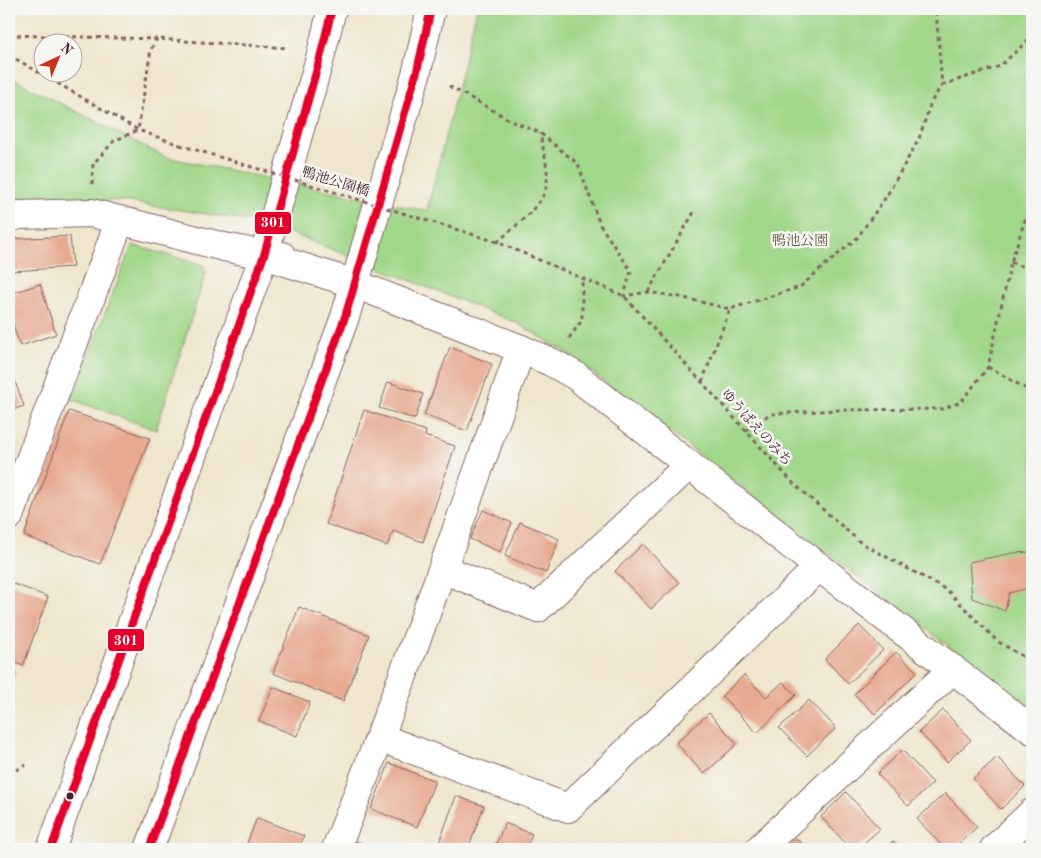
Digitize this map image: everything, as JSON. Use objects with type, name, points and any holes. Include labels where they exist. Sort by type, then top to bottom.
[{"type":"street","points":[[51,849],[264,255],[332,9]]},
{"type":"street","points":[[149,849],[356,284],[417,71],[431,9]]},
{"type":"street","points":[[9,218],[18,215],[92,213],[224,247],[264,255],[356,284],[551,362],[576,376],[819,567],[1032,730]]},
{"type":"street","points":[[9,516],[120,220]]},
{"type":"street","points":[[264,255],[343,259],[350,255],[354,241],[370,234]]},
{"type":"street","points":[[241,319],[257,311],[268,285],[279,278],[300,278],[356,284]]},
{"type":"street","points":[[336,849],[381,738],[521,349]]},
{"type":"street","points":[[443,569],[538,608],[689,465]]},
{"type":"street","points":[[381,738],[568,808],[819,567]]},
{"type":"street","points":[[759,849],[953,669]]},
{"type":"street","points":[[994,849],[1032,813]]},
{"type":"path","points":[[449,86],[514,122],[540,133],[578,164],[600,225],[631,271],[624,296],[648,292],[680,297],[730,309],[800,287],[857,238],[886,197],[919,139],[932,102],[942,85],[936,9]]},
{"type":"path","points":[[9,35],[157,39],[288,48]]},
{"type":"path","points":[[942,85],[1000,66],[1032,37]]},
{"type":"path","points":[[138,130],[151,49],[157,39]]},
{"type":"path","points":[[9,55],[138,130]]},
{"type":"path","points":[[93,164],[114,141],[138,130]]},
{"type":"path","name":"鴨池公園橋","points":[[138,130],[180,145],[456,229]]},
{"type":"path","points":[[497,242],[530,213],[546,189],[547,170],[540,133]]},
{"type":"path","points":[[745,431],[770,414],[836,410],[942,409],[961,402],[988,367],[1011,262],[1032,199]]},
{"type":"path","points":[[648,292],[694,212]]},
{"type":"path","name":"ゆうばえのみち","points":[[456,229],[497,242],[624,296],[792,483],[861,542],[947,590],[997,641],[1032,662]]},
{"type":"path","points":[[1011,262],[1032,271]]},
{"type":"path","points":[[551,362],[582,320],[582,278]]},
{"type":"path","points":[[702,382],[730,309]]},
{"type":"path","points":[[988,367],[1032,392]]},
{"type":"path","points":[[9,774],[26,765]]},
{"type":"green space","name":"鴨池公園","points":[[477,9],[1032,9],[1032,710],[563,350],[515,322],[265,223],[122,201],[40,197],[9,203],[9,77],[165,157],[427,211]]},
{"type":"green space","points":[[132,245],[203,265],[206,272],[156,430],[71,399]]},
{"type":"building","points":[[70,236],[73,267],[12,271],[9,239]]},
{"type":"building","points":[[40,284],[56,334],[20,346],[9,313],[9,294]]},
{"type":"building","points":[[450,347],[492,364],[467,431],[424,415]]},
{"type":"building","points":[[9,365],[24,406],[9,411]]},
{"type":"building","points":[[388,382],[423,394],[415,419],[379,408]]},
{"type":"building","points":[[364,410],[426,431],[425,436],[455,446],[423,542],[393,531],[387,546],[326,524]]},
{"type":"building","points":[[69,411],[150,438],[100,564],[24,536]]},
{"type":"building","points":[[9,446],[17,468],[9,471]]},
{"type":"building","points":[[483,510],[512,523],[500,552],[470,539]]},
{"type":"building","points":[[520,522],[559,539],[546,573],[505,556]]},
{"type":"building","points":[[643,544],[679,583],[651,609],[615,571]]},
{"type":"building","points":[[1032,552],[1032,586],[1009,593],[1005,611],[972,598],[969,562],[1013,553]]},
{"type":"building","points":[[9,582],[48,597],[23,666],[9,660]]},
{"type":"building","points":[[299,607],[369,635],[343,701],[273,673]]},
{"type":"building","points":[[859,625],[883,650],[848,684],[825,659]]},
{"type":"building","points":[[896,652],[917,672],[875,714],[854,694]]},
{"type":"building","points":[[9,669],[16,671],[9,690]]},
{"type":"building","points":[[744,675],[766,697],[783,682],[796,695],[757,733],[722,696]]},
{"type":"building","points":[[273,687],[310,702],[297,736],[259,721]]},
{"type":"building","points":[[809,700],[836,728],[807,756],[779,728]]},
{"type":"building","points":[[943,710],[971,740],[947,762],[919,732]]},
{"type":"building","points":[[709,713],[737,744],[704,774],[676,743]]},
{"type":"building","points":[[902,750],[933,783],[908,806],[877,774]]},
{"type":"building","points":[[997,757],[1025,786],[1001,809],[973,779]]},
{"type":"building","points":[[389,763],[435,781],[417,827],[371,809]]},
{"type":"building","points":[[846,792],[880,829],[857,849],[851,849],[821,817]]},
{"type":"building","points":[[945,793],[977,827],[953,849],[945,849],[917,819]]},
{"type":"building","points":[[456,796],[484,806],[468,849],[455,849],[439,843]]},
{"type":"building","points":[[257,818],[304,836],[298,849],[258,849],[247,843]]},
{"type":"building","points":[[505,823],[532,834],[526,849],[494,849]]},
{"type":"building","points":[[796,838],[806,849],[784,849]]},
{"type":"building","points":[[353,840],[378,849],[350,849]]},
{"type":"building","points":[[893,841],[901,849],[884,849]]},
{"type":"transit line","name":"301","points":[[51,849],[264,255],[332,9]]},
{"type":"transit line","name":"301","points":[[149,849],[345,317],[417,71],[431,9]]}]
